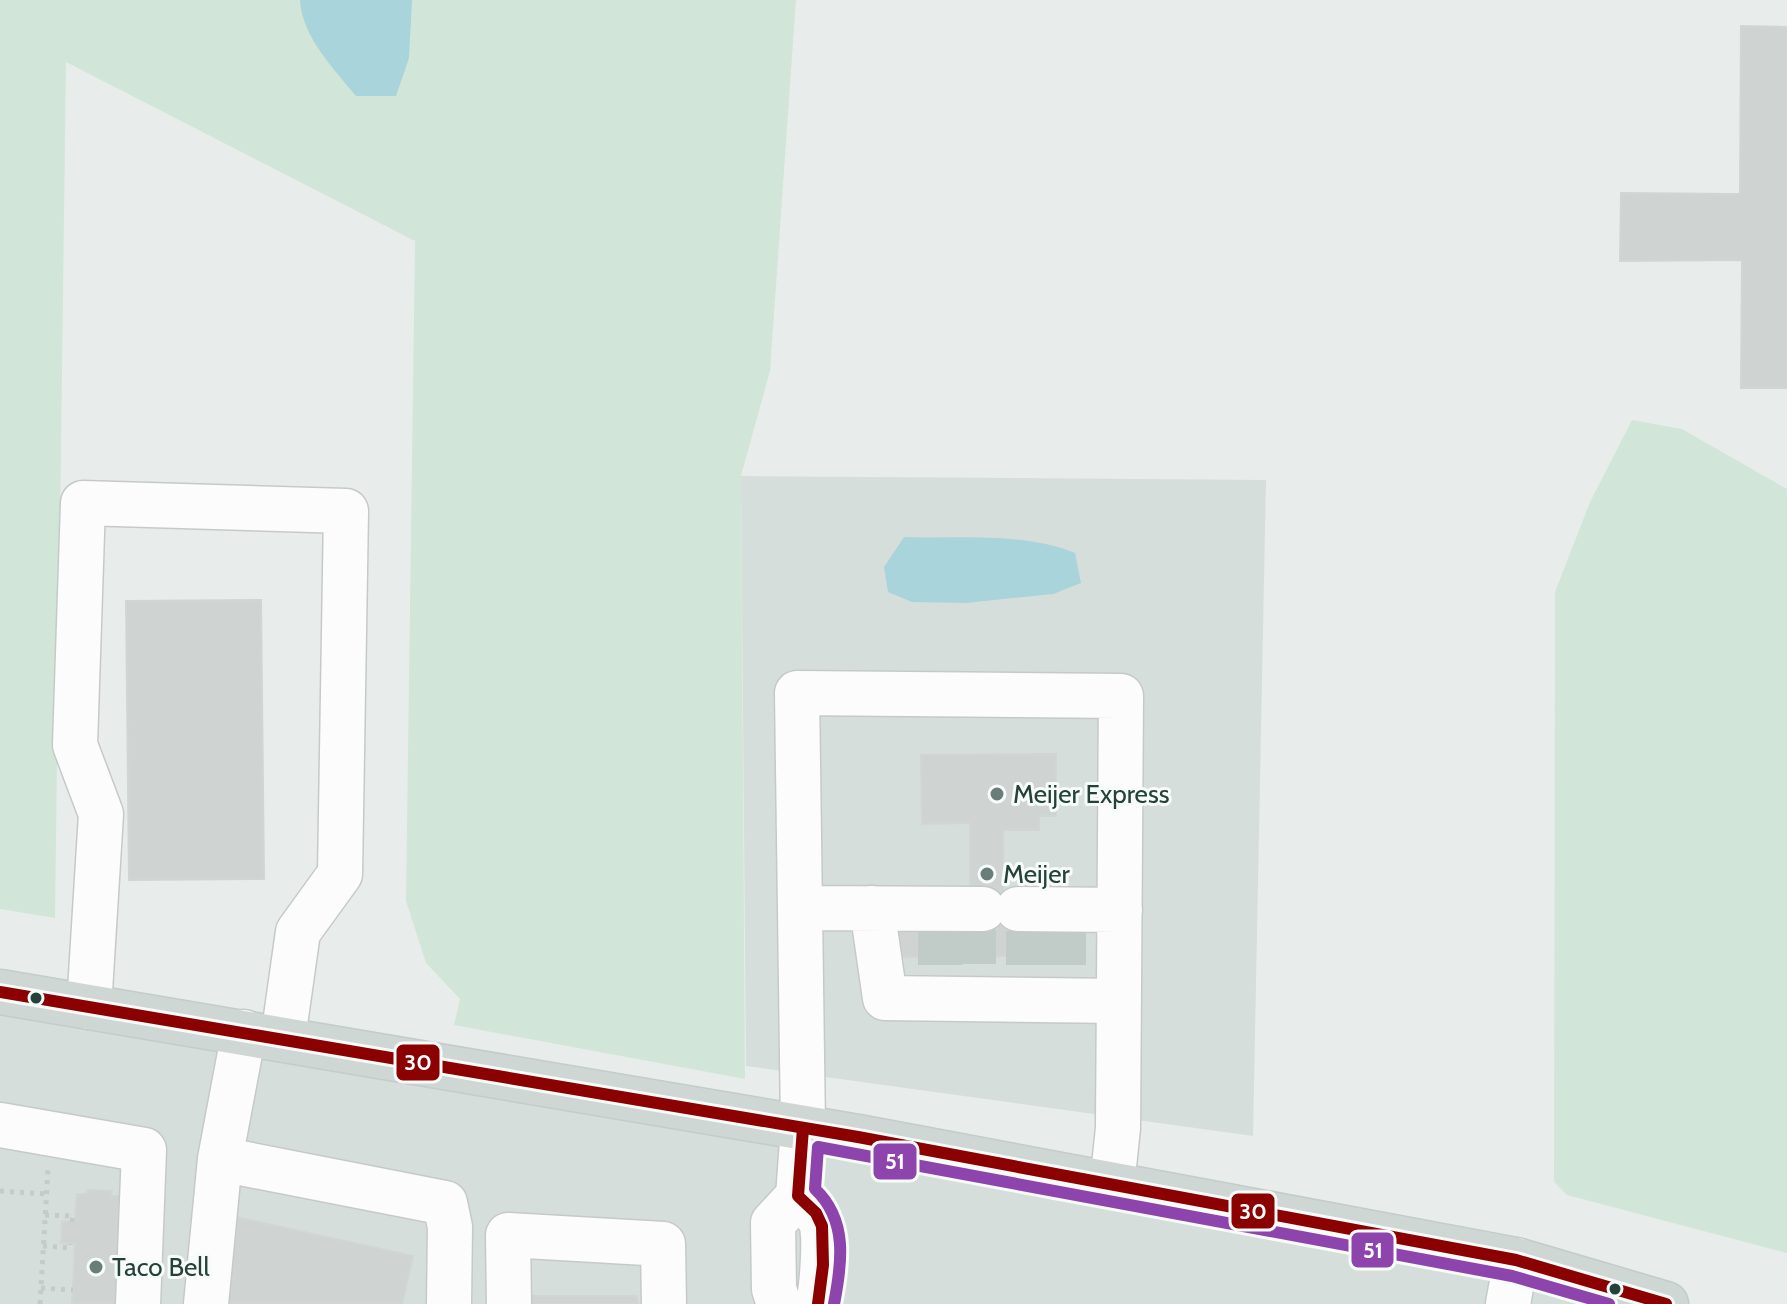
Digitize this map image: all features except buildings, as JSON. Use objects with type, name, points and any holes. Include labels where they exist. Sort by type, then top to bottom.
[{"type":"main road","points":[[0,992],[803,1128],[1516,1260],[1666,1304]]},
{"type":"lane","points":[[89,1007],[101,814],[75,745],[83,503],[346,511],[340,874],[298,932],[220,1159],[206,1304]]},
{"type":"lane","points":[[779,1304],[774,1289],[773,1223],[798,1196],[803,1128],[797,693],[1121,696],[1118,1128],[1112,1185]]},
{"type":"lane","points":[[800,908],[872,908],[1001,946],[1119,1001]]},
{"type":"lane","points":[[872,908],[885,998],[1001,946],[1120,910]]},
{"type":"lane","points":[[0,1125],[144,1150],[138,1304]]},
{"type":"lane","points":[[220,1159],[445,1203],[450,1227],[449,1304]]},
{"type":"lane","points":[[798,1196],[813,1209],[822,1225],[818,1304]]},
{"type":"lane","points":[[509,1304],[508,1235],[663,1244],[664,1304]]},
{"type":"lane","points":[[1508,1304],[1516,1260]]},
{"type":"path","points":[[40,1304],[48,1156]]},
{"type":"path","points":[[0,1191],[46,1194]]},
{"type":"path","points":[[45,1215],[73,1216],[72,1222]]},
{"type":"path","points":[[43,1246],[70,1248],[70,1244]]},
{"type":"path","points":[[41,1288],[73,1290]]},
{"type":"shaded area","points":[[741,476],[1266,480],[1253,1136],[746,1066]]},
{"type":"shaded area","points":[[0,1003],[1170,1206],[1618,1304],[0,1304]]},
{"type":"green space","points":[[0,0],[796,0],[770,371],[741,476],[745,1079],[454,1025],[460,999],[426,963],[406,901],[415,241],[66,62],[55,918],[0,909]]},
{"type":"green space","points":[[1632,420],[1682,429],[1787,489],[1787,1253],[1567,1195],[1554,1182],[1555,592],[1590,502]]},
{"type":"water","points":[[300,0],[412,0],[409,58],[396,96],[356,96],[313,40],[306,27]]},
{"type":"water","points":[[904,537],[1014,539],[1056,546],[1075,553],[1081,583],[1053,594],[966,603],[912,602],[888,592],[884,567]]},
{"type":"tunnel","points":[[940,930],[940,965]]},
{"type":"tunnel","points":[[974,930],[974,964]]},
{"type":"tunnel","points":[[1064,930],[1064,965]]},
{"type":"tunnel","points":[[1028,931],[1028,965]]},
{"type":"transit line","name":"30","points":[[0,992],[858,1137],[1516,1260],[1666,1304]]},
{"type":"transit line","name":"30","points":[[803,1128],[798,1196],[816,1213],[822,1226],[823,1265],[818,1304]]},
{"type":"transit line","name":"51","points":[[834,1304],[840,1243],[833,1214],[815,1189],[818,1147],[1512,1276],[1609,1304]]},
{"type":"place","name":"Meijer Express","points":[[997,794]]},
{"type":"place","name":"Meijer","points":[[987,874]]},
{"type":"place","name":"Taco Bell","points":[[96,1267]]}]
